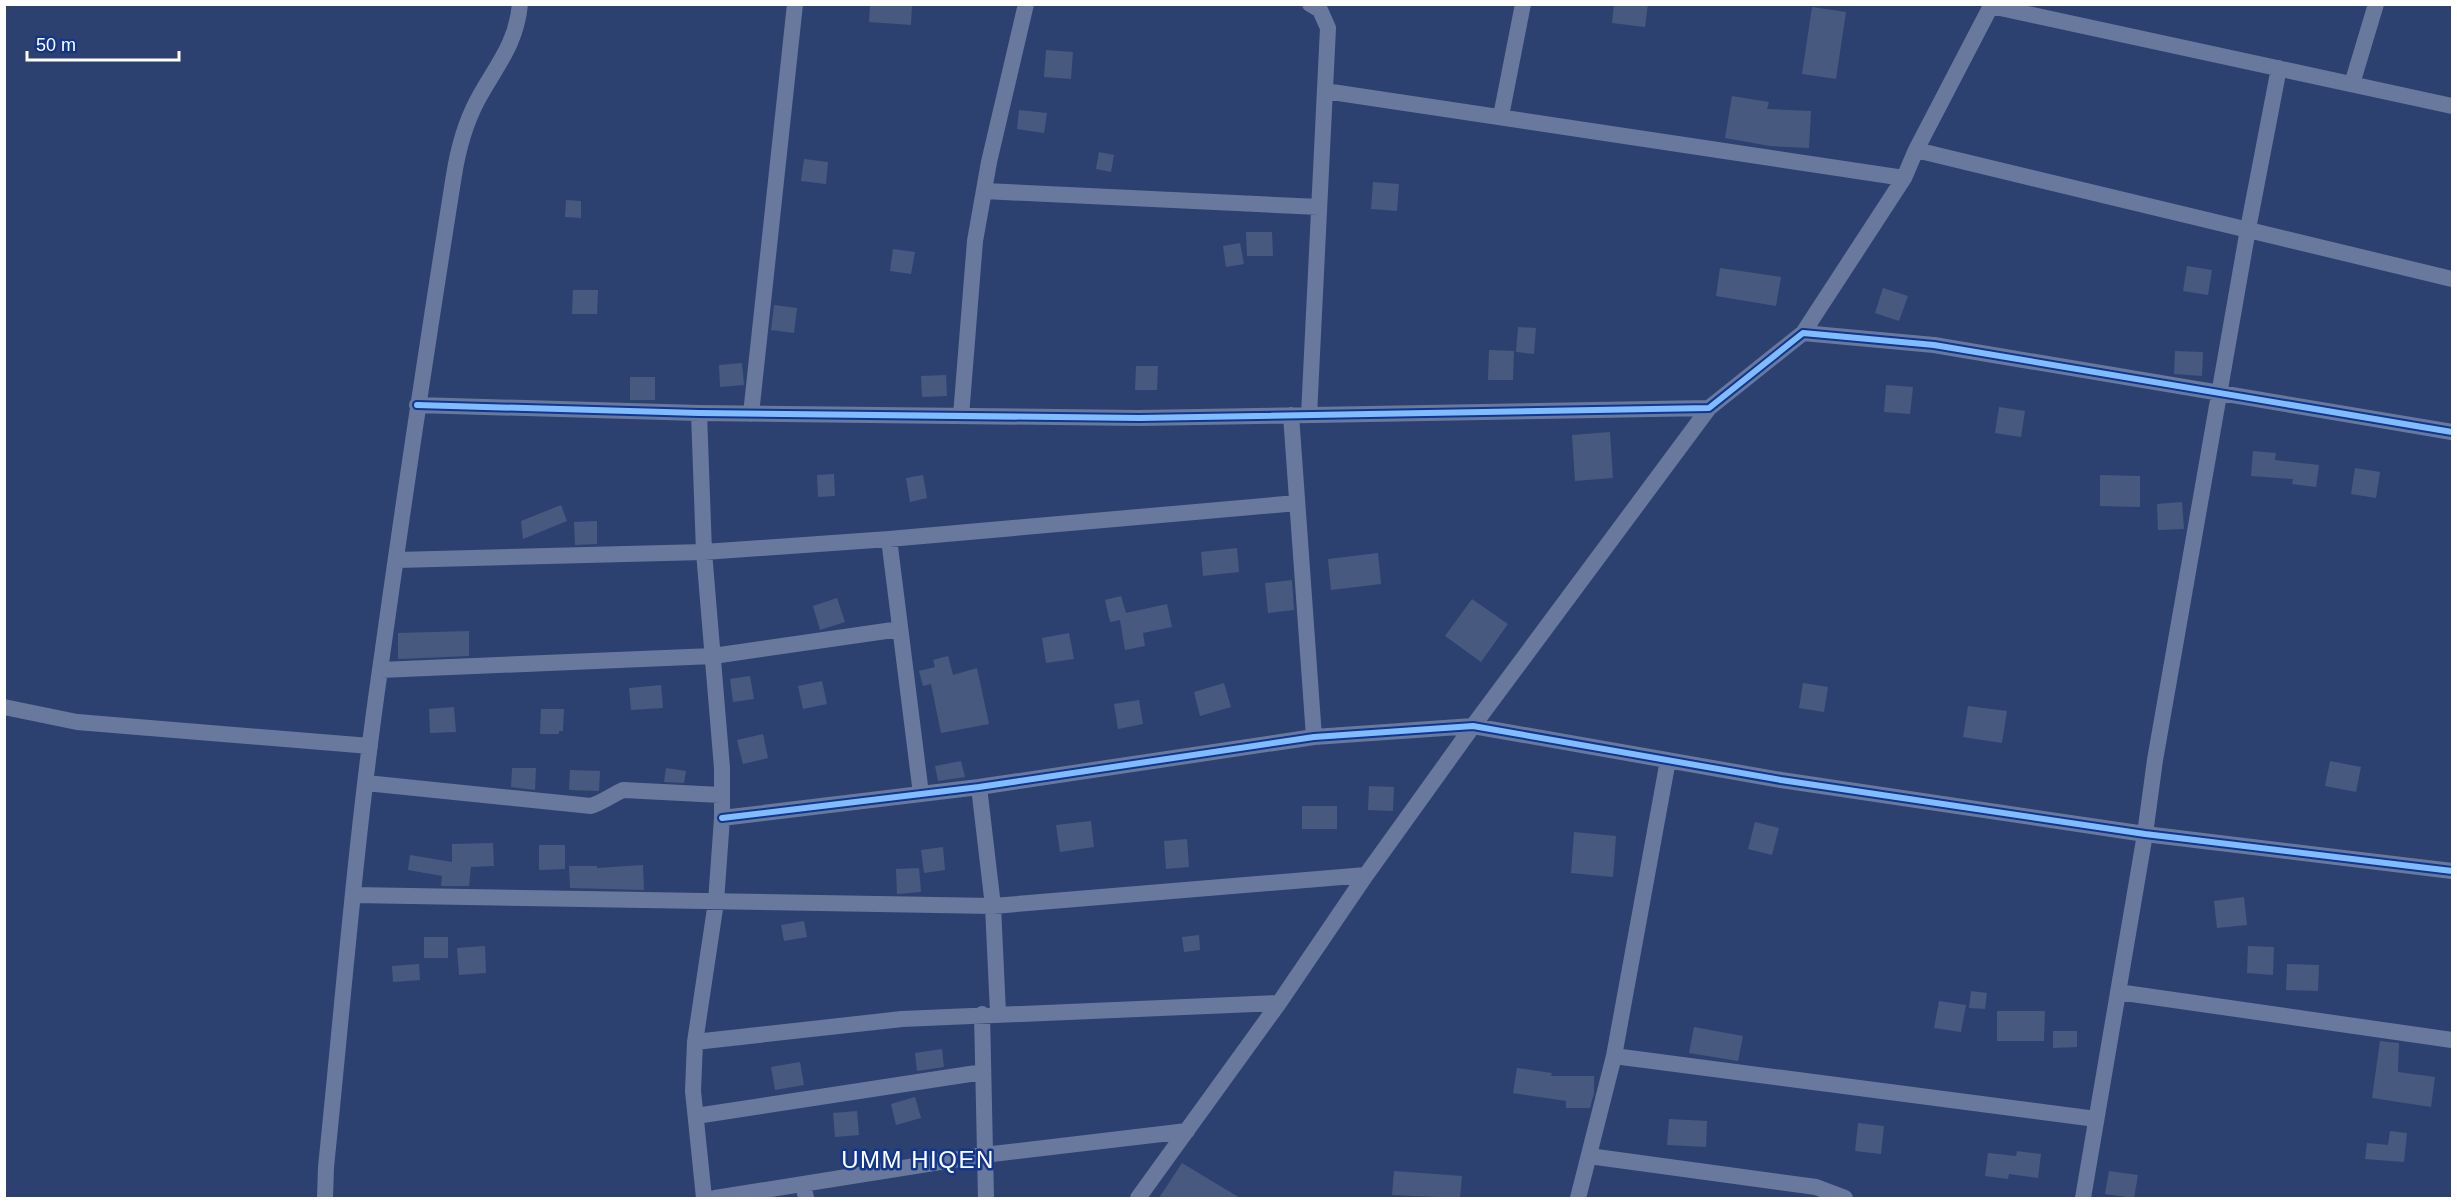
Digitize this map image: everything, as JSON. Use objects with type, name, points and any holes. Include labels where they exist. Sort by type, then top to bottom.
[{"type":"street","points":[[325,1198],[326,1167],[370,746],[417,405],[458,150],[477,102],[504,59],[519,21],[520,4]]},
{"type":"street","points":[[751,414],[795,4]]},
{"type":"street","points":[[961,416],[975,241],[1026,4]]},
{"type":"street","points":[[1309,415],[1328,28],[1320,9],[1311,4]]},
{"type":"street","points":[[1500,116],[1524,4]]},
{"type":"street","points":[[2352,84],[2376,4]]},
{"type":"street","points":[[1138,1198],[1279,1003],[1366,875],[1473,726],[1709,408],[1803,333],[1904,178],[1916,150],[1991,5],[2452,106]]},
{"type":"street","points":[[2083,1198],[2145,834],[2155,760],[2248,229],[2279,68]]},
{"type":"street","points":[[1325,91],[1904,178]]},
{"type":"street","points":[[1916,150],[2452,279]]},
{"type":"street","points":[[984,191],[1319,207]]},
{"type":"street","points":[[1803,333],[1934,345],[2452,432]]},
{"type":"street","points":[[417,405],[751,414],[1139,418],[1709,408]]},
{"type":"street","points":[[699,413],[704,552],[722,768],[722,818],[716,902],[695,1042],[693,1091],[704,1198]]},
{"type":"street","points":[[1291,415],[1314,737]]},
{"type":"street","points":[[397,560],[704,552],[889,539],[1297,503]]},
{"type":"street","points":[[889,539],[921,794]]},
{"type":"street","points":[[380,670],[713,656],[900,629]]},
{"type":"street","points":[[4,707],[78,722],[370,746]]},
{"type":"street","points":[[722,818],[979,787],[1314,737],[1473,726],[1781,780],[2145,834],[2452,871]]},
{"type":"street","points":[[1578,1198],[1614,1056],[1668,760]]},
{"type":"street","points":[[366,783],[591,806],[605,802],[613,794],[623,790],[721,795]]},
{"type":"street","points":[[979,787],[993,906],[990,1014],[983,1072],[986,1198]]},
{"type":"street","points":[[354,895],[993,906],[1366,875]]},
{"type":"street","points":[[2118,992],[2452,1040]]},
{"type":"street","points":[[695,1042],[902,1019],[1279,1003]]},
{"type":"street","points":[[1614,1056],[2096,1119]]},
{"type":"street","points":[[696,1116],[983,1072]]},
{"type":"street","points":[[715,1198],[804,1191],[984,1155],[1186,1131]]},
{"type":"street","points":[[1589,1156],[1845,1198]]},
{"type":"building","points":[[870,4],[912,4],[911,25],[869,22]]},
{"type":"building","points":[[1614,4],[1648,4],[1645,27],[1612,23]]},
{"type":"building","points":[[1812,7],[1846,12],[1836,79],[1802,74]]},
{"type":"building","points":[[1046,50],[1073,52],[1071,79],[1044,77]]},
{"type":"building","points":[[1732,96],[1769,102],[1767,109],[1811,111],[1809,148],[1770,146],[1725,138]]},
{"type":"building","points":[[1019,110],[1047,113],[1044,133],[1017,129]]},
{"type":"building","points":[[1099,152],[1114,155],[1111,172],[1096,169]]},
{"type":"building","points":[[804,159],[828,162],[826,184],[801,181]]},
{"type":"building","points":[[1373,182],[1399,184],[1397,211],[1371,209]]},
{"type":"building","points":[[566,200],[581,201],[581,218],[565,217]]},
{"type":"building","points":[[1246,232],[1272,232],[1273,256],[1247,256]]},
{"type":"building","points":[[1240,243],[1244,264],[1226,267],[1223,246]]},
{"type":"building","points":[[893,249],[915,252],[911,274],[890,271]]},
{"type":"building","points":[[2187,266],[2212,270],[2208,295],[2183,291]]},
{"type":"building","points":[[1720,268],[1781,277],[1776,306],[1716,296]]},
{"type":"building","points":[[1883,288],[1908,296],[1899,321],[1875,313]]},
{"type":"building","points":[[573,290],[598,290],[597,314],[572,314]]},
{"type":"building","points":[[774,305],[797,308],[794,333],[771,330]]},
{"type":"building","points":[[1518,327],[1536,328],[1534,354],[1516,352]]},
{"type":"building","points":[[1489,350],[1514,351],[1513,380],[1488,380]]},
{"type":"building","points":[[2175,351],[2203,352],[2202,376],[2174,374]]},
{"type":"building","points":[[742,363],[744,385],[720,387],[719,365]]},
{"type":"building","points":[[1136,366],[1158,366],[1157,390],[1135,390]]},
{"type":"building","points":[[946,375],[947,396],[922,397],[921,376]]},
{"type":"building","points":[[630,377],[655,377],[655,400],[630,400]]},
{"type":"building","points":[[1886,385],[1913,387],[1910,414],[1884,412]]},
{"type":"building","points":[[1999,407],[2025,411],[2021,437],[1995,433]]},
{"type":"building","points":[[1610,432],[1613,478],[1575,481],[1572,435]]},
{"type":"building","points":[[2253,451],[2276,453],[2275,460],[2319,465],[2316,487],[2292,484],[2293,479],[2251,476]]},
{"type":"building","points":[[2355,468],[2380,472],[2376,498],[2351,494]]},
{"type":"building","points":[[834,474],[835,496],[818,497],[817,475]]},
{"type":"building","points":[[923,475],[927,498],[910,502],[906,478]]},
{"type":"building","points":[[2100,475],[2140,476],[2140,507],[2100,506]]},
{"type":"building","points":[[2182,502],[2184,529],[2158,530],[2157,504]]},
{"type":"building","points":[[561,505],[567,521],[523,539],[521,521]]},
{"type":"building","points":[[597,521],[597,544],[575,545],[574,522]]},
{"type":"building","points":[[1237,548],[1239,572],[1203,576],[1201,552]]},
{"type":"building","points":[[1378,553],[1381,584],[1331,590],[1328,559]]},
{"type":"building","points":[[1292,580],[1294,610],[1268,613],[1265,583]]},
{"type":"building","points":[[1121,596],[1126,613],[1167,604],[1172,627],[1143,633],[1145,646],[1125,650],[1120,620],[1110,622],[1105,600]]},
{"type":"building","points":[[837,598],[845,622],[820,630],[813,606]]},
{"type":"building","points":[[1472,599],[1508,624],[1481,662],[1445,636]]},
{"type":"building","points":[[469,631],[469,656],[398,659],[398,633]]},
{"type":"building","points":[[1069,633],[1074,659],[1046,663],[1042,638]]},
{"type":"building","points":[[948,656],[953,675],[977,668],[989,724],[941,733],[931,684],[923,686],[919,671],[935,667],[933,660]]},
{"type":"building","points":[[750,676],[754,699],[733,702],[730,679]]},
{"type":"building","points":[[822,681],[827,704],[803,709],[798,686]]},
{"type":"building","points":[[1224,683],[1231,707],[1200,716],[1194,692]]},
{"type":"building","points":[[1803,683],[1828,687],[1824,712],[1799,708]]},
{"type":"building","points":[[661,685],[663,708],[631,710],[629,688]]},
{"type":"building","points":[[1139,700],[1143,724],[1118,729],[1114,704]]},
{"type":"building","points":[[1968,706],[2007,711],[2002,743],[1963,737]]},
{"type":"building","points":[[454,707],[456,732],[430,733],[429,709]]},
{"type":"building","points":[[541,709],[564,709],[563,731],[559,731],[559,734],[540,734]]},
{"type":"building","points":[[763,734],[768,758],[743,764],[737,740]]},
{"type":"building","points":[[961,761],[965,777],[938,781],[935,766]]},
{"type":"building","points":[[2330,761],[2361,767],[2356,792],[2325,786]]},
{"type":"building","points":[[512,768],[536,768],[535,790],[511,787]]},
{"type":"building","points":[[666,768],[686,771],[684,783],[664,782]]},
{"type":"building","points":[[570,770],[600,771],[599,791],[569,790]]},
{"type":"building","points":[[1369,786],[1394,787],[1393,811],[1368,810]]},
{"type":"building","points":[[1302,806],[1337,806],[1337,829],[1302,829]]},
{"type":"building","points":[[1091,821],[1094,847],[1060,852],[1056,825]]},
{"type":"building","points":[[1755,822],[1779,828],[1772,855],[1748,849]]},
{"type":"building","points":[[1574,832],[1616,836],[1613,877],[1571,873]]},
{"type":"building","points":[[1187,839],[1189,867],[1166,869],[1164,841]]},
{"type":"building","points":[[493,843],[494,866],[471,867],[469,886],[441,886],[442,876],[408,870],[410,855],[452,862],[452,844]]},
{"type":"building","points":[[539,845],[565,845],[565,869],[539,870]]},
{"type":"building","points":[[943,847],[945,870],[924,873],[921,850]]},
{"type":"building","points":[[643,865],[644,890],[570,888],[569,866],[597,866],[597,868]]},
{"type":"building","points":[[919,868],[921,892],[897,894],[896,869]]},
{"type":"building","points":[[2244,897],[2247,925],[2217,928],[2214,901]]},
{"type":"building","points":[[804,921],[807,937],[784,941],[781,925]]},
{"type":"building","points":[[1199,935],[1200,950],[1184,952],[1182,937]]},
{"type":"building","points":[[424,937],[448,937],[448,958],[424,958]]},
{"type":"building","points":[[485,946],[486,973],[459,975],[457,948]]},
{"type":"building","points":[[2248,946],[2274,947],[2273,975],[2247,973]]},
{"type":"building","points":[[419,964],[420,980],[393,982],[392,966]]},
{"type":"building","points":[[2287,964],[2319,965],[2318,991],[2286,990]]},
{"type":"building","points":[[1971,991],[1987,993],[1985,1009],[1969,1008]]},
{"type":"building","points":[[1939,1001],[1966,1005],[1961,1032],[1934,1028]]},
{"type":"building","points":[[1997,1011],[2045,1011],[2044,1041],[1997,1041]]},
{"type":"building","points":[[1694,1027],[1743,1036],[1738,1061],[1689,1053]]},
{"type":"building","points":[[2053,1031],[2077,1031],[2077,1047],[2053,1048]]},
{"type":"building","points":[[2380,1041],[2399,1043],[2398,1072],[2435,1077],[2431,1107],[2372,1098]]},
{"type":"building","points":[[942,1049],[944,1067],[917,1071],[915,1053]]},
{"type":"building","points":[[800,1062],[804,1085],[775,1090],[771,1067]]},
{"type":"building","points":[[1517,1068],[1552,1073],[1551,1076],[1594,1076],[1594,1093],[1590,1108],[1566,1108],[1566,1101],[1513,1093]]},
{"type":"building","points":[[915,1097],[921,1118],[896,1125],[891,1104]]},
{"type":"building","points":[[857,1111],[859,1135],[835,1137],[833,1113]]},
{"type":"building","points":[[1669,1119],[1707,1121],[1706,1147],[1667,1145]]},
{"type":"building","points":[[1858,1123],[1884,1126],[1881,1154],[1855,1151]]},
{"type":"building","points":[[2390,1131],[2407,1133],[2404,1162],[2365,1159],[2367,1143],[2388,1145]]},
{"type":"building","points":[[2017,1151],[2041,1154],[2038,1178],[2009,1174],[2008,1179],[1985,1176],[1988,1153],[2016,1156]]},
{"type":"building","points":[[1182,1163],[1240,1198],[1159,1198]]},
{"type":"building","points":[[1394,1171],[1462,1176],[1460,1198],[1392,1195]]},
{"type":"building","points":[[2109,1171],[2138,1175],[2134,1198],[2105,1194]]},
{"type":"cycle path","points":[[417,405],[699,413],[1139,418],[1709,408],[1803,333],[1934,345],[2452,432]]},
{"type":"cycle path","points":[[722,818],[979,787],[1314,737],[1473,726],[1781,780],[2145,834],[2452,871]]},
{"type":"district","name":"UMM HIQEN","points":[[918,1159]]}]
